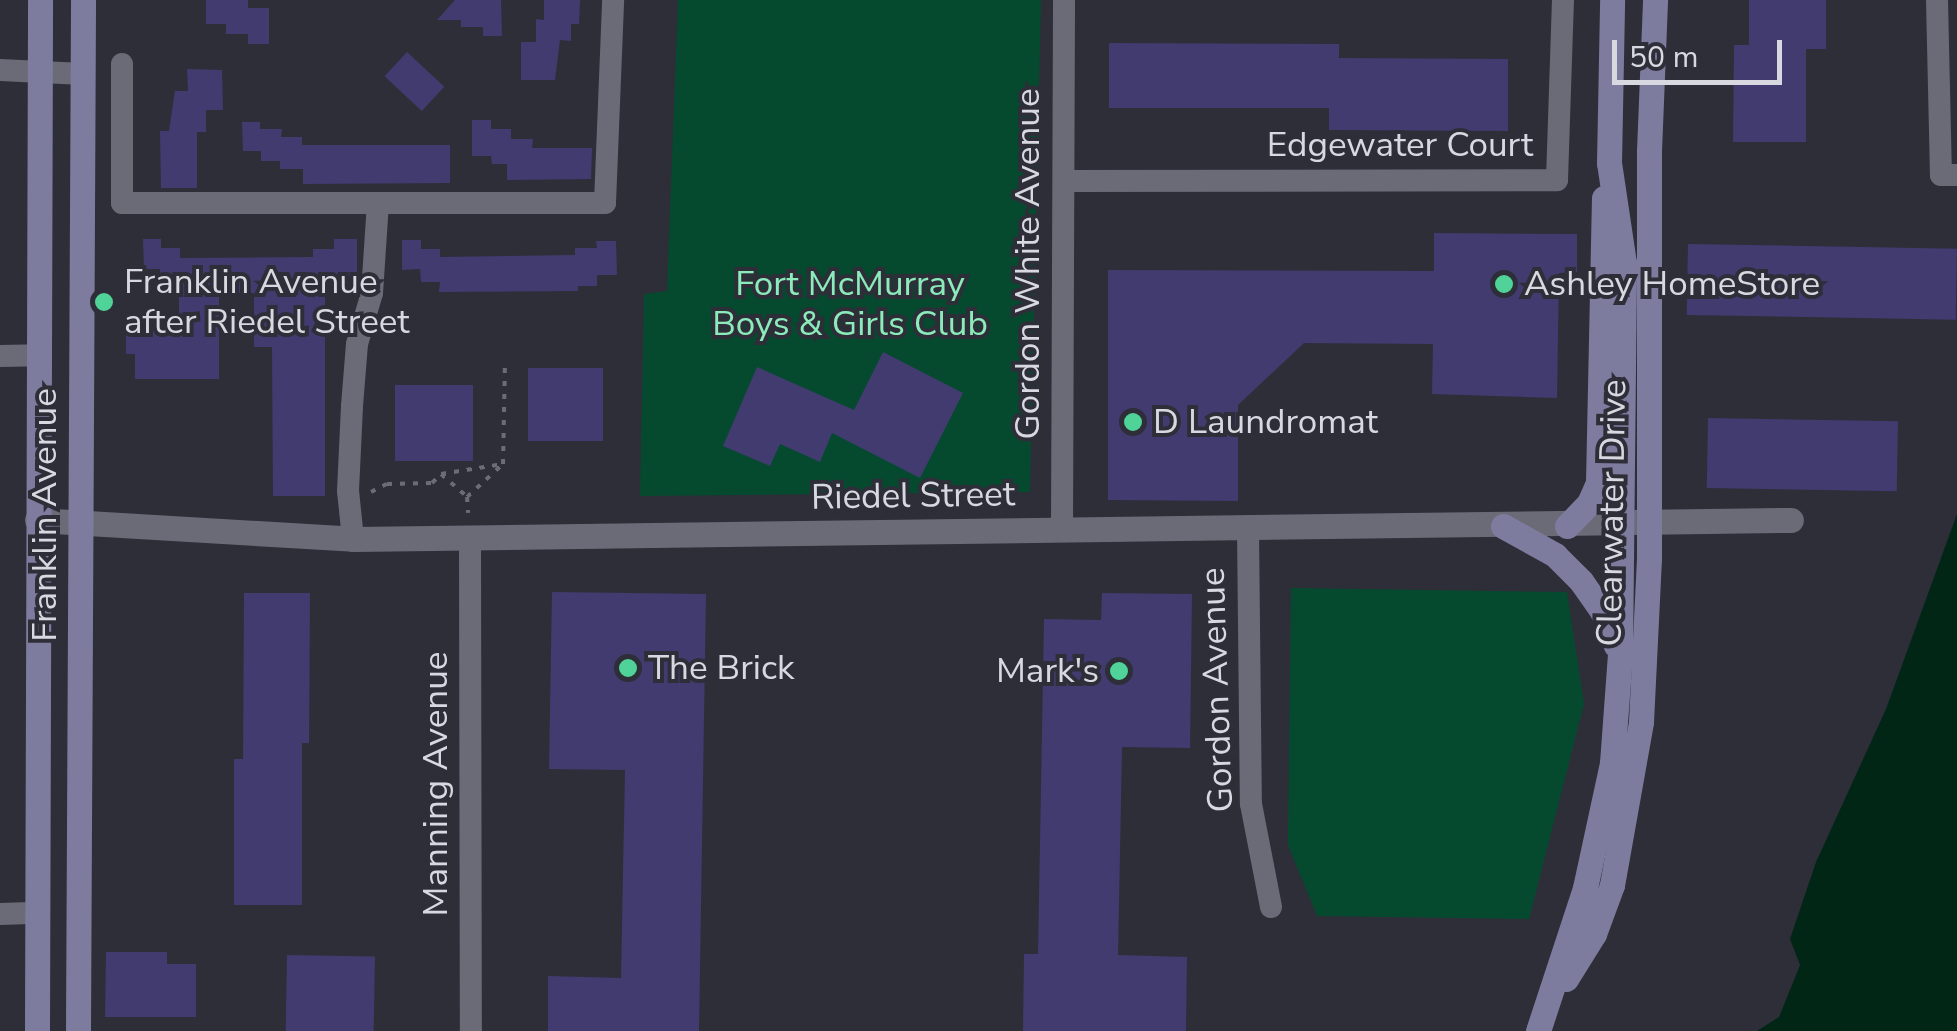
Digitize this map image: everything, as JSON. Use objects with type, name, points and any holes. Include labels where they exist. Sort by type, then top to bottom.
[{"type":"main road","name":"Franklin Avenue","points":[[37,1031],[40,0]]},
{"type":"main road","name":"Franklin Avenue","points":[[78,1031],[83,0]]},
{"type":"main road","name":"Clearwater Drive","points":[[1542,1019],[1594,934],[1623,842],[1644,685],[1624,264],[1609,163],[1612,0]]},
{"type":"main road","name":"Clearwater Drive","points":[[1542,1019],[1585,888],[1612,762],[1620,655],[1637,525],[1655,0]]},
{"type":"main road","points":[[1566,526],[1589,503],[1598,482],[1602,215],[1609,163]]},
{"type":"main road","points":[[1503,526],[1555,555],[1581,581],[1602,611],[1620,655]]},
{"type":"street","points":[[122,64],[122,203],[605,203],[612,0]]},
{"type":"street","name":"Gordon White Avenue","points":[[1062,528],[1064,0]]},
{"type":"street","name":"Edgewater Court","points":[[1064,181],[1557,180],[1563,0]]},
{"type":"street","points":[[1937,0],[1941,175],[1957,175]]},
{"type":"street","points":[[0,70],[83,74]]},
{"type":"street","points":[[353,539],[348,491],[354,375],[357,344],[372,293],[378,203]]},
{"type":"street","points":[[0,356],[38,356]]},
{"type":"street","name":"Riedel Street","points":[[37,520],[353,539],[1062,528],[1566,526],[1791,520]]},
{"type":"street","name":"Gordon Avenue","points":[[1248,529],[1251,804],[1271,907]]},
{"type":"street","name":"Manning Avenue","points":[[470,537],[472,1031]]},
{"type":"street","points":[[0,914],[38,913]]},
{"type":"path","points":[[467,496],[504,464],[505,364]]},
{"type":"path","points":[[369,494],[387,484],[432,484],[441,474],[504,464]]},
{"type":"path","points":[[441,474],[467,496],[470,537]]},
{"type":"green space","name":"Fort McMurray Boys & Girls Club","points":[[678,0],[1041,0],[1030,492],[640,496],[644,294],[667,291]]},
{"type":"green space","points":[[1291,588],[1567,592],[1584,704],[1529,919],[1317,916],[1288,845]]},
{"type":"shaded area","points":[[1957,514],[1957,1031],[1757,1031],[1779,1017],[1800,965],[1790,939],[1816,862],[1886,709]]},
{"type":"building","points":[[206,0],[248,0],[248,8],[269,8],[269,44],[248,44],[248,34],[226,34],[226,24],[206,24]]},
{"type":"building","points":[[455,0],[501,0],[502,36],[483,36],[483,27],[461,27],[461,20],[437,20]]},
{"type":"building","points":[[544,0],[580,0],[579,24],[571,24],[571,41],[560,40],[555,80],[521,80],[521,42],[536,42],[536,19],[544,20]]},
{"type":"building","points":[[1749,0],[1826,0],[1826,49],[1806,49],[1806,142],[1733,142],[1734,45],[1749,45]]},
{"type":"building","points":[[1109,43],[1339,44],[1339,58],[1508,59],[1508,131],[1329,130],[1329,108],[1109,108]]},
{"type":"building","points":[[407,52],[444,87],[422,111],[384,76]]},
{"type":"building","points":[[187,69],[222,70],[223,110],[206,110],[206,132],[197,132],[197,188],[161,188],[160,131],[169,131],[175,91],[188,91]]},
{"type":"building","points":[[472,120],[491,120],[491,129],[511,129],[511,139],[533,139],[532,148],[592,148],[591,179],[507,180],[507,164],[492,164],[491,156],[472,156]]},
{"type":"building","points":[[242,122],[260,122],[260,129],[282,129],[281,137],[302,137],[302,145],[450,145],[450,183],[303,184],[303,169],[280,169],[280,161],[261,161],[261,151],[243,151]]},
{"type":"building","points":[[1434,233],[1577,234],[1577,272],[1559,273],[1557,398],[1432,394],[1433,344],[1304,343],[1238,405],[1238,501],[1108,500],[1108,270],[1434,271]]},
{"type":"building","points":[[143,239],[161,239],[161,248],[180,248],[180,258],[313,257],[313,249],[334,249],[334,239],[357,239],[357,276],[335,276],[335,282],[325,282],[325,496],[273,496],[272,347],[254,347],[254,293],[219,293],[219,379],[135,379],[135,354],[126,354],[126,327],[179,327],[179,280],[160,281],[160,269],[144,269]]},
{"type":"building","points":[[402,240],[421,240],[421,249],[440,249],[440,257],[575,255],[575,248],[597,248],[596,241],[616,241],[617,275],[597,275],[597,286],[578,286],[578,291],[439,292],[440,282],[421,282],[420,269],[402,270]]},
{"type":"building","points":[[1688,244],[1957,249],[1956,320],[1687,315]]},
{"type":"building","points":[[883,352],[963,393],[920,478],[832,433],[820,462],[780,444],[770,466],[723,446],[757,367],[854,410]]},
{"type":"building","points":[[528,368],[603,368],[603,441],[528,441]]},
{"type":"building","points":[[395,385],[473,385],[473,461],[395,461]]},
{"type":"building","points":[[1708,418],[1898,421],[1897,491],[1707,488]]},
{"type":"building","points":[[552,592],[706,594],[699,1031],[548,1031],[548,976],[621,978],[625,770],[549,769]]},
{"type":"building","points":[[244,593],[310,593],[309,743],[302,743],[302,905],[234,905],[234,759],[243,759]]},
{"type":"building","points":[[1102,593],[1192,594],[1190,748],[1122,747],[1118,955],[1187,957],[1186,1031],[1023,1031],[1024,954],[1038,954],[1044,619],[1101,620]]},
{"type":"building","points":[[106,952],[167,952],[167,964],[196,964],[196,1017],[105,1017]]},
{"type":"building","points":[[287,955],[375,957],[374,1031],[286,1031]]},
{"type":"place","name":"Ashley HomeStore","points":[[1504,284]]},
{"type":"place","name":"Franklin Avenue after Riedel Street","points":[[104,302]]},
{"type":"place","name":"D Laundromat","points":[[1133,422]]},
{"type":"place","name":"The Brick","points":[[628,668]]},
{"type":"place","name":"Mark's","points":[[1119,671]]}]
